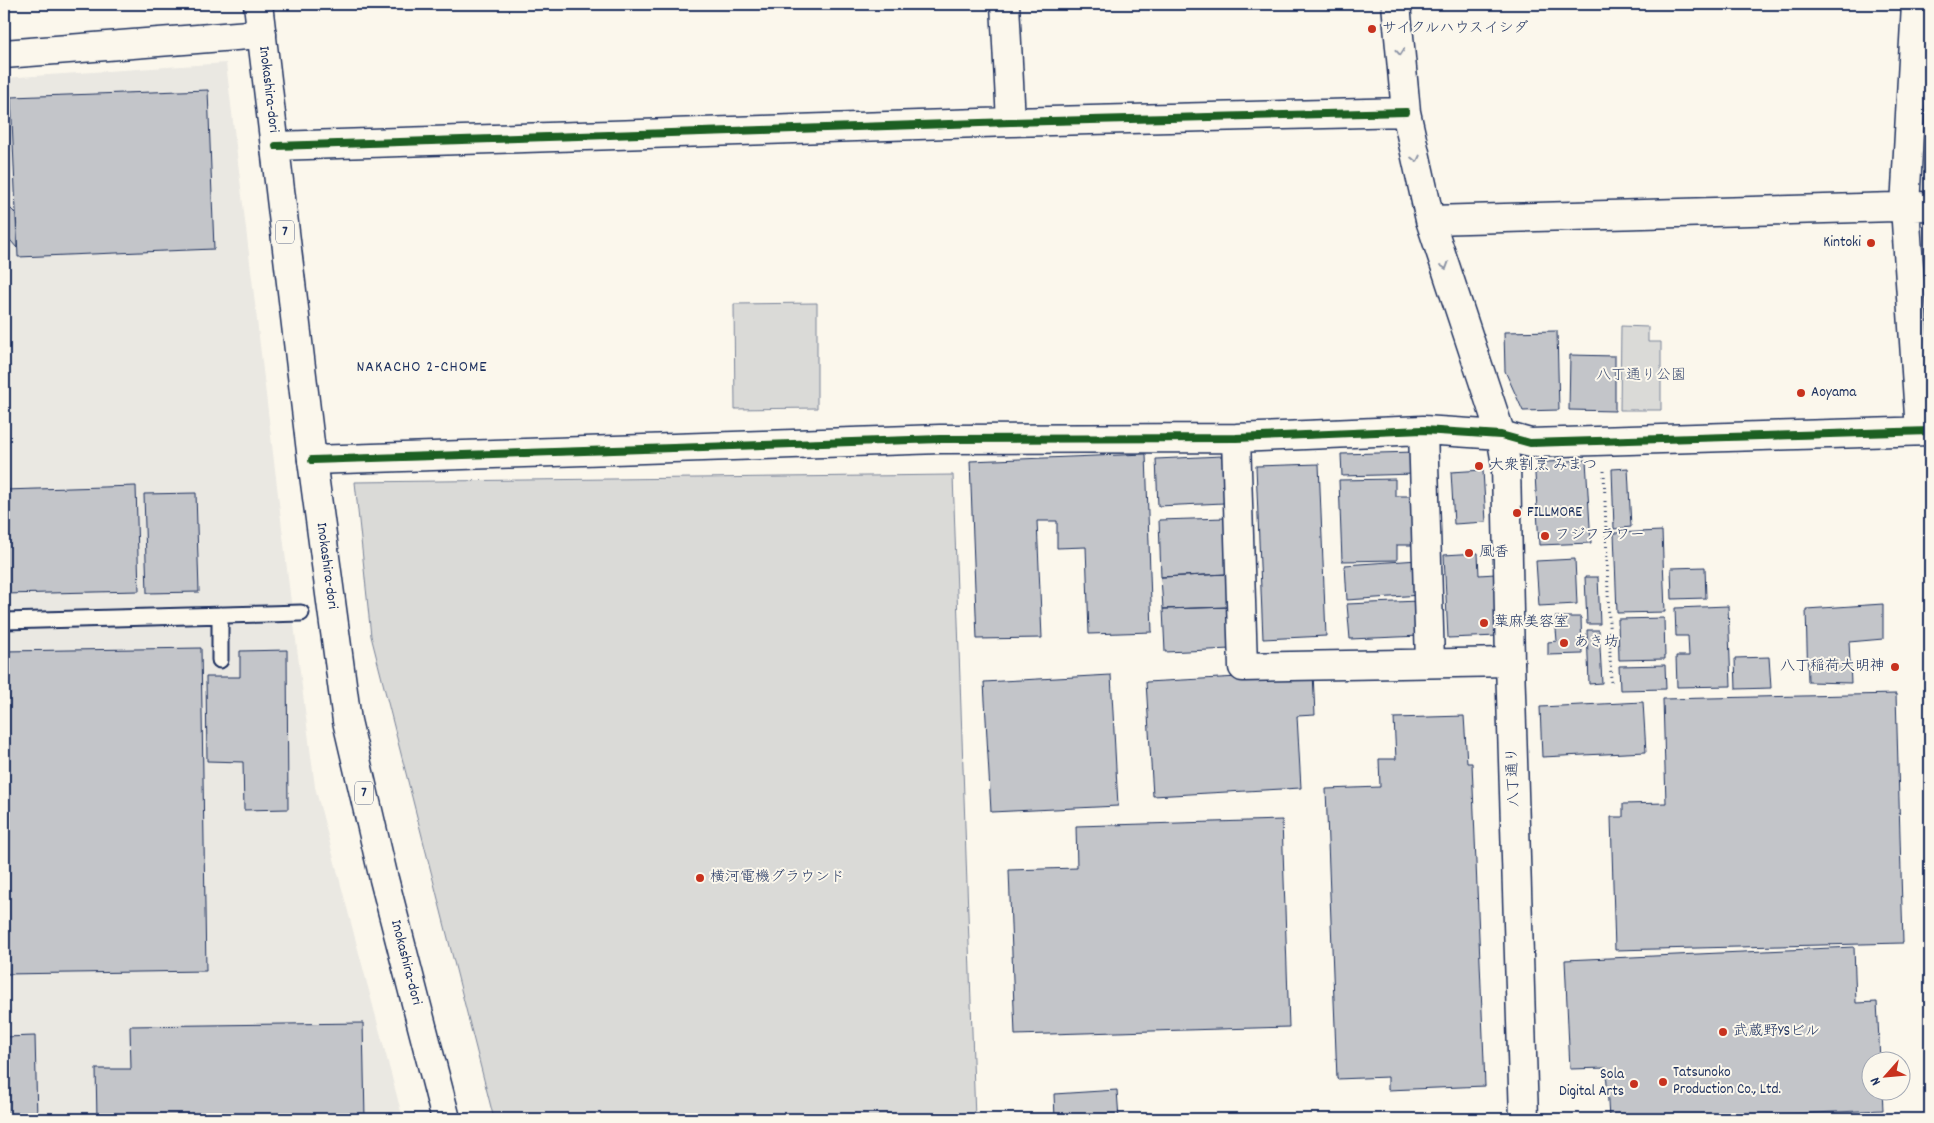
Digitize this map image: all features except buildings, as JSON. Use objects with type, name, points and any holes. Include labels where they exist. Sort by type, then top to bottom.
[{"type":"street","name":"Inokashira-dori","points":[[258,4],[312,460],[347,721],[384,879],[446,1119]]},
{"type":"street","points":[[1005,4],[1011,122]]},
{"type":"street","name":"八丁通り","points":[[1396,4],[1406,112],[1430,220],[1501,435],[1506,464],[1524,1119]]},
{"type":"street","points":[[312,460],[940,439],[1236,438],[1423,430],[1501,435],[1530,443],[1925,431],[1918,206],[1916,4]]},
{"type":"street","points":[[4,54],[262,34]]},
{"type":"street","points":[[276,146],[1011,122],[1406,112]]},
{"type":"street","points":[[1430,220],[1918,206]]},
{"type":"street","points":[[1423,430],[1430,662]]},
{"type":"street","points":[[1236,438],[1243,667],[1510,662]]},
{"type":"lane","points":[[4,621],[301,613]]},
{"type":"lane","points":[[220,615],[220,660]]},
{"type":"path","points":[[1603,441],[1611,683]]},
{"type":"shaded area","points":[[226,63],[315,787],[403,1119],[4,1119],[4,78]]},
{"type":"green space","points":[[817,303],[817,408],[735,409],[734,304]]},
{"type":"green space","name":"八丁通り公園","points":[[1621,326],[1648,327],[1648,342],[1661,342],[1661,410],[1620,410]]},
{"type":"green space","name":"横河電機グラウンド","points":[[953,475],[975,1119],[494,1119],[371,636],[355,482]]},
{"type":"cycle path","points":[[276,146],[1011,122],[1406,112]]},
{"type":"cycle path","points":[[312,460],[940,439],[1236,438],[1423,430],[1501,435],[1530,443],[1930,431]]},
{"type":"place","name":"サイクルハウスイシダ","points":[[1372,29]]},
{"type":"place","name":"Kintoki","points":[[1871,243]]},
{"type":"place","name":"Aoyama","points":[[1801,393]]},
{"type":"place","name":"大衆割烹 みまつ","points":[[1479,466]]},
{"type":"place","name":"FILLMORE","points":[[1517,513]]},
{"type":"place","name":"フジフラワー","points":[[1545,536]]},
{"type":"place","name":"風香","points":[[1469,553]]},
{"type":"place","name":"葉麻美容室","points":[[1484,623]]},
{"type":"place","name":"あき坊","points":[[1564,643]]},
{"type":"place","name":"八丁稲荷大明神","points":[[1895,667]]},
{"type":"place","name":"横河電機グラウンド","points":[[700,878]]},
{"type":"place","name":"武蔵野YSビル","points":[[1723,1032]]},
{"type":"place","name":"Tatsunoko Production Co., Ltd.","points":[[1663,1082]]},
{"type":"place","name":"Sola Digital Arts","points":[[1634,1084]]},
{"type":"district","name":"NAKACHO 2-CHOME","points":[[422,367]]}]
